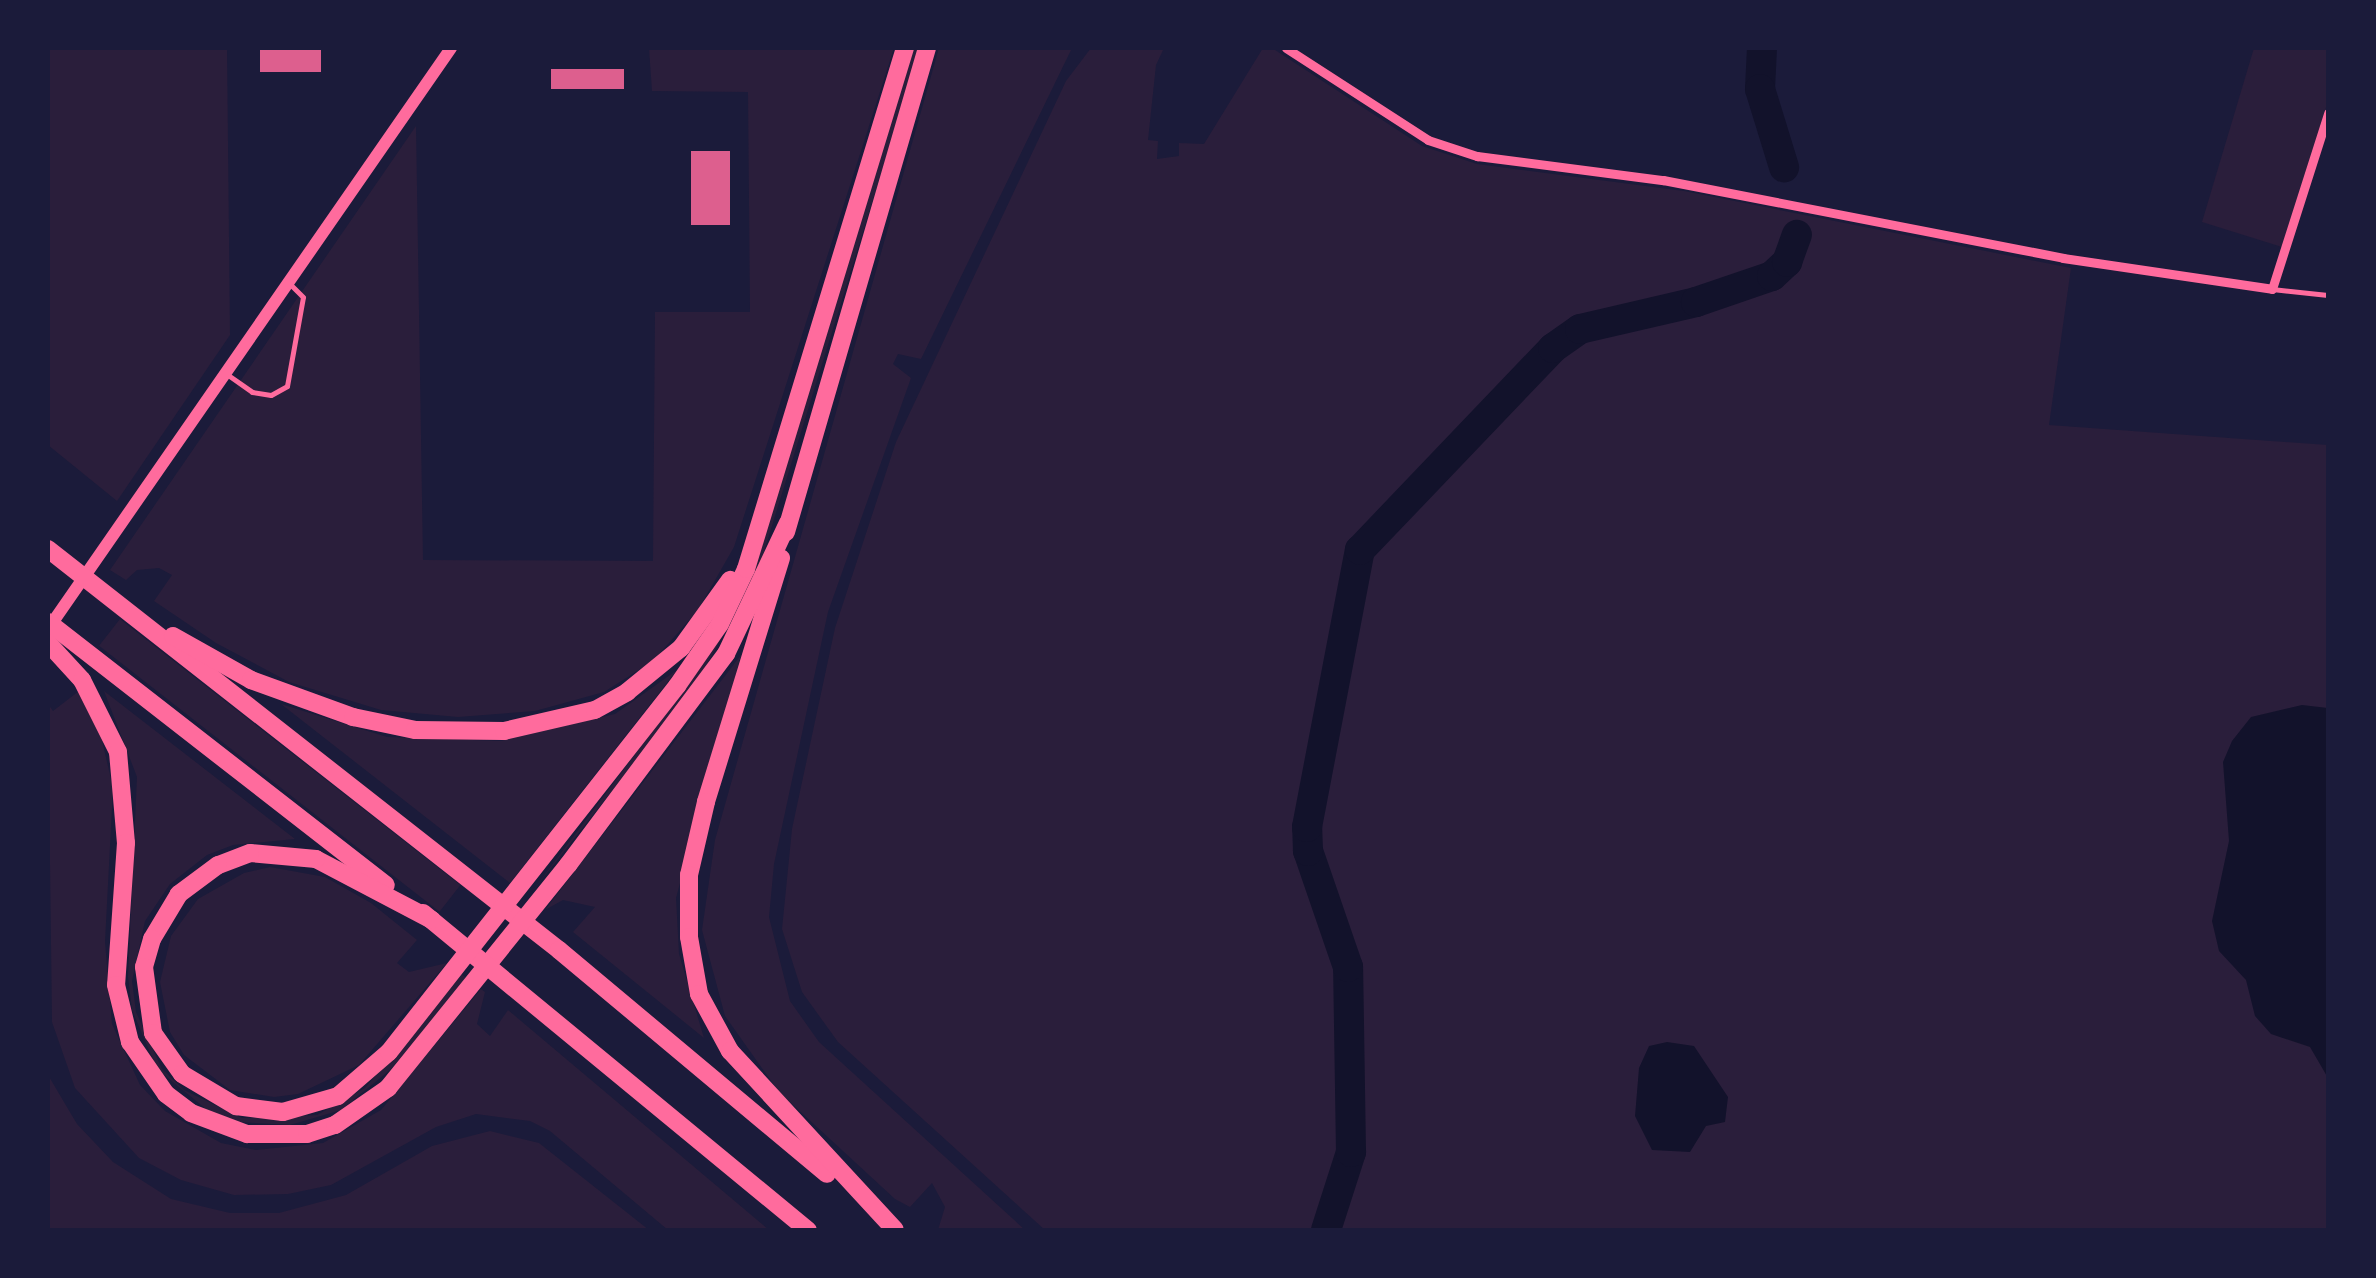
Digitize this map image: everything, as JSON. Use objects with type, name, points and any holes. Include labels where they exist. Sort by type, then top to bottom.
[{"type":"highway","points":[[432,920],[316,859],[250,854],[218,865],[179,894],[152,939],[144,967],[153,1032],[172,1064],[194,1084],[254,1110],[301,1110],[360,1080],[450,977],[700,656],[746,569],[905,48]]},
{"type":"highway","points":[[895,1230],[730,1051],[699,994],[689,938],[689,874],[706,802],[772,598],[788,523],[928,48]]},
{"type":"highway","points":[[117,602],[251,680],[324,708],[415,730],[504,731],[595,710],[657,670],[728,586],[759,521]]},
{"type":"highway","points":[[48,622],[104,716],[126,795],[115,947],[116,985],[130,1042],[166,1094],[191,1113],[248,1134],[307,1134],[334,1125],[388,1088],[568,866],[726,654],[788,523]]},
{"type":"highway","points":[[51,552],[467,876],[895,1230]]},
{"type":"highway","points":[[61,647],[526,993],[808,1230]]},
{"type":"main road","points":[[48,630],[291,285],[451,48]]},
{"type":"street","points":[[1286,48],[1428,140],[1477,156],[1766,200],[2063,258],[2272,288],[2328,113]]},
{"type":"lane","points":[[228,375],[252,392],[271,395],[287,386],[303,297],[291,285]]},
{"type":"lane","points":[[2272,288],[2328,295]]},
{"type":"shaded area","points":[[48,48],[227,48],[230,335],[117,501],[48,445]]},
{"type":"shaded area","points":[[649,48],[894,48],[734,547],[698,610],[653,661],[604,692],[535,711],[458,717],[381,710],[289,682],[216,643],[154,601],[172,575],[159,568],[137,570],[126,580],[110,570],[416,126],[423,560],[653,561],[655,312],[750,312],[748,92],[652,91]]},
{"type":"shaded area","points":[[914,48],[920,48],[758,571],[695,686],[528,897],[711,653],[754,568]]},
{"type":"shaded area","points":[[939,48],[1072,48],[921,359],[898,354],[893,364],[911,378],[828,612],[774,864],[769,917],[790,1001],[819,1042],[1025,1230],[938,1230],[945,1207],[932,1183],[910,1207],[895,1199],[779,1092],[725,1016],[702,930],[715,840]]},
{"type":"shaded area","points":[[1091,48],[1164,48],[1156,65],[1148,140],[1158,141],[1157,159],[1179,156],[1179,143],[1204,144],[1263,48],[1272,48],[1422,146],[1477,164],[1684,191],[2071,268],[2049,425],[2328,445],[2328,1230],[1045,1230],[838,1042],[802,992],[782,929],[792,829],[835,628],[896,442],[1066,81]]},
{"type":"shaded area","points":[[2254,48],[2328,48],[2328,101],[2282,247],[2202,222]]},
{"type":"shaded area","points":[[120,619],[460,885],[439,912],[99,646]]},
{"type":"shaded area","points":[[741,655],[676,898],[679,954],[704,1038],[573,932],[595,907],[563,900],[545,910]]},
{"type":"shaded area","points":[[677,670],[510,883],[281,704],[387,737],[501,741],[615,714]]},
{"type":"shaded area","points":[[79,691],[99,727],[113,788],[105,942],[112,1024],[140,1085],[165,1111],[221,1143],[256,1150],[323,1143],[381,1110],[481,989],[485,992],[477,1024],[490,1036],[508,1010],[769,1230],[668,1230],[550,1131],[530,1121],[476,1114],[436,1127],[331,1185],[288,1194],[234,1195],[181,1180],[139,1158],[75,1088],[52,1022],[48,704],[53,711]]},
{"type":"shaded area","points":[[104,691],[295,839],[233,845],[207,855],[170,884],[145,921],[132,981],[136,1012],[162,1069],[184,1090],[242,1118],[317,1115],[365,1088],[461,974],[468,979],[390,1070],[341,1110],[290,1125],[237,1122],[206,1109],[157,1069],[132,1010],[128,977],[137,777]]},
{"type":"shaded area","points":[[2302,705],[2328,708],[2328,1078],[2310,1047],[2271,1034],[2255,1016],[2246,980],[2219,951],[2212,921],[2229,841],[2223,762],[2232,741],[2251,717]]},
{"type":"shaded area","points":[[270,867],[325,877],[371,903],[417,940],[397,963],[409,972],[447,963],[359,1065],[298,1094],[274,1097],[230,1090],[184,1055],[170,1032],[160,982],[171,936],[198,899],[244,873]]},
{"type":"shaded area","points":[[1667,1042],[1694,1046],[1728,1097],[1725,1122],[1706,1126],[1690,1152],[1652,1150],[1635,1116],[1639,1068],[1649,1046]]},
{"type":"shaded area","points":[[48,1075],[77,1124],[113,1162],[171,1199],[230,1213],[279,1213],[346,1195],[432,1146],[490,1131],[539,1143],[649,1230],[48,1230]]},
{"type":"building","points":[[260,48],[321,48],[321,72],[260,72]]},
{"type":"building","points":[[551,69],[624,69],[624,89],[551,89]]},
{"type":"building","points":[[691,151],[730,151],[730,225],[691,225]]},
{"type":"waterway","points":[[1762,48],[1760,89],[1784,167]]},
{"type":"waterway","points":[[1326,1230],[1351,1152],[1348,967],[1308,851],[1307,827],[1360,550],[1553,348],[1580,329],[1696,302],[1772,276],[1787,262],[1797,235]]}]
